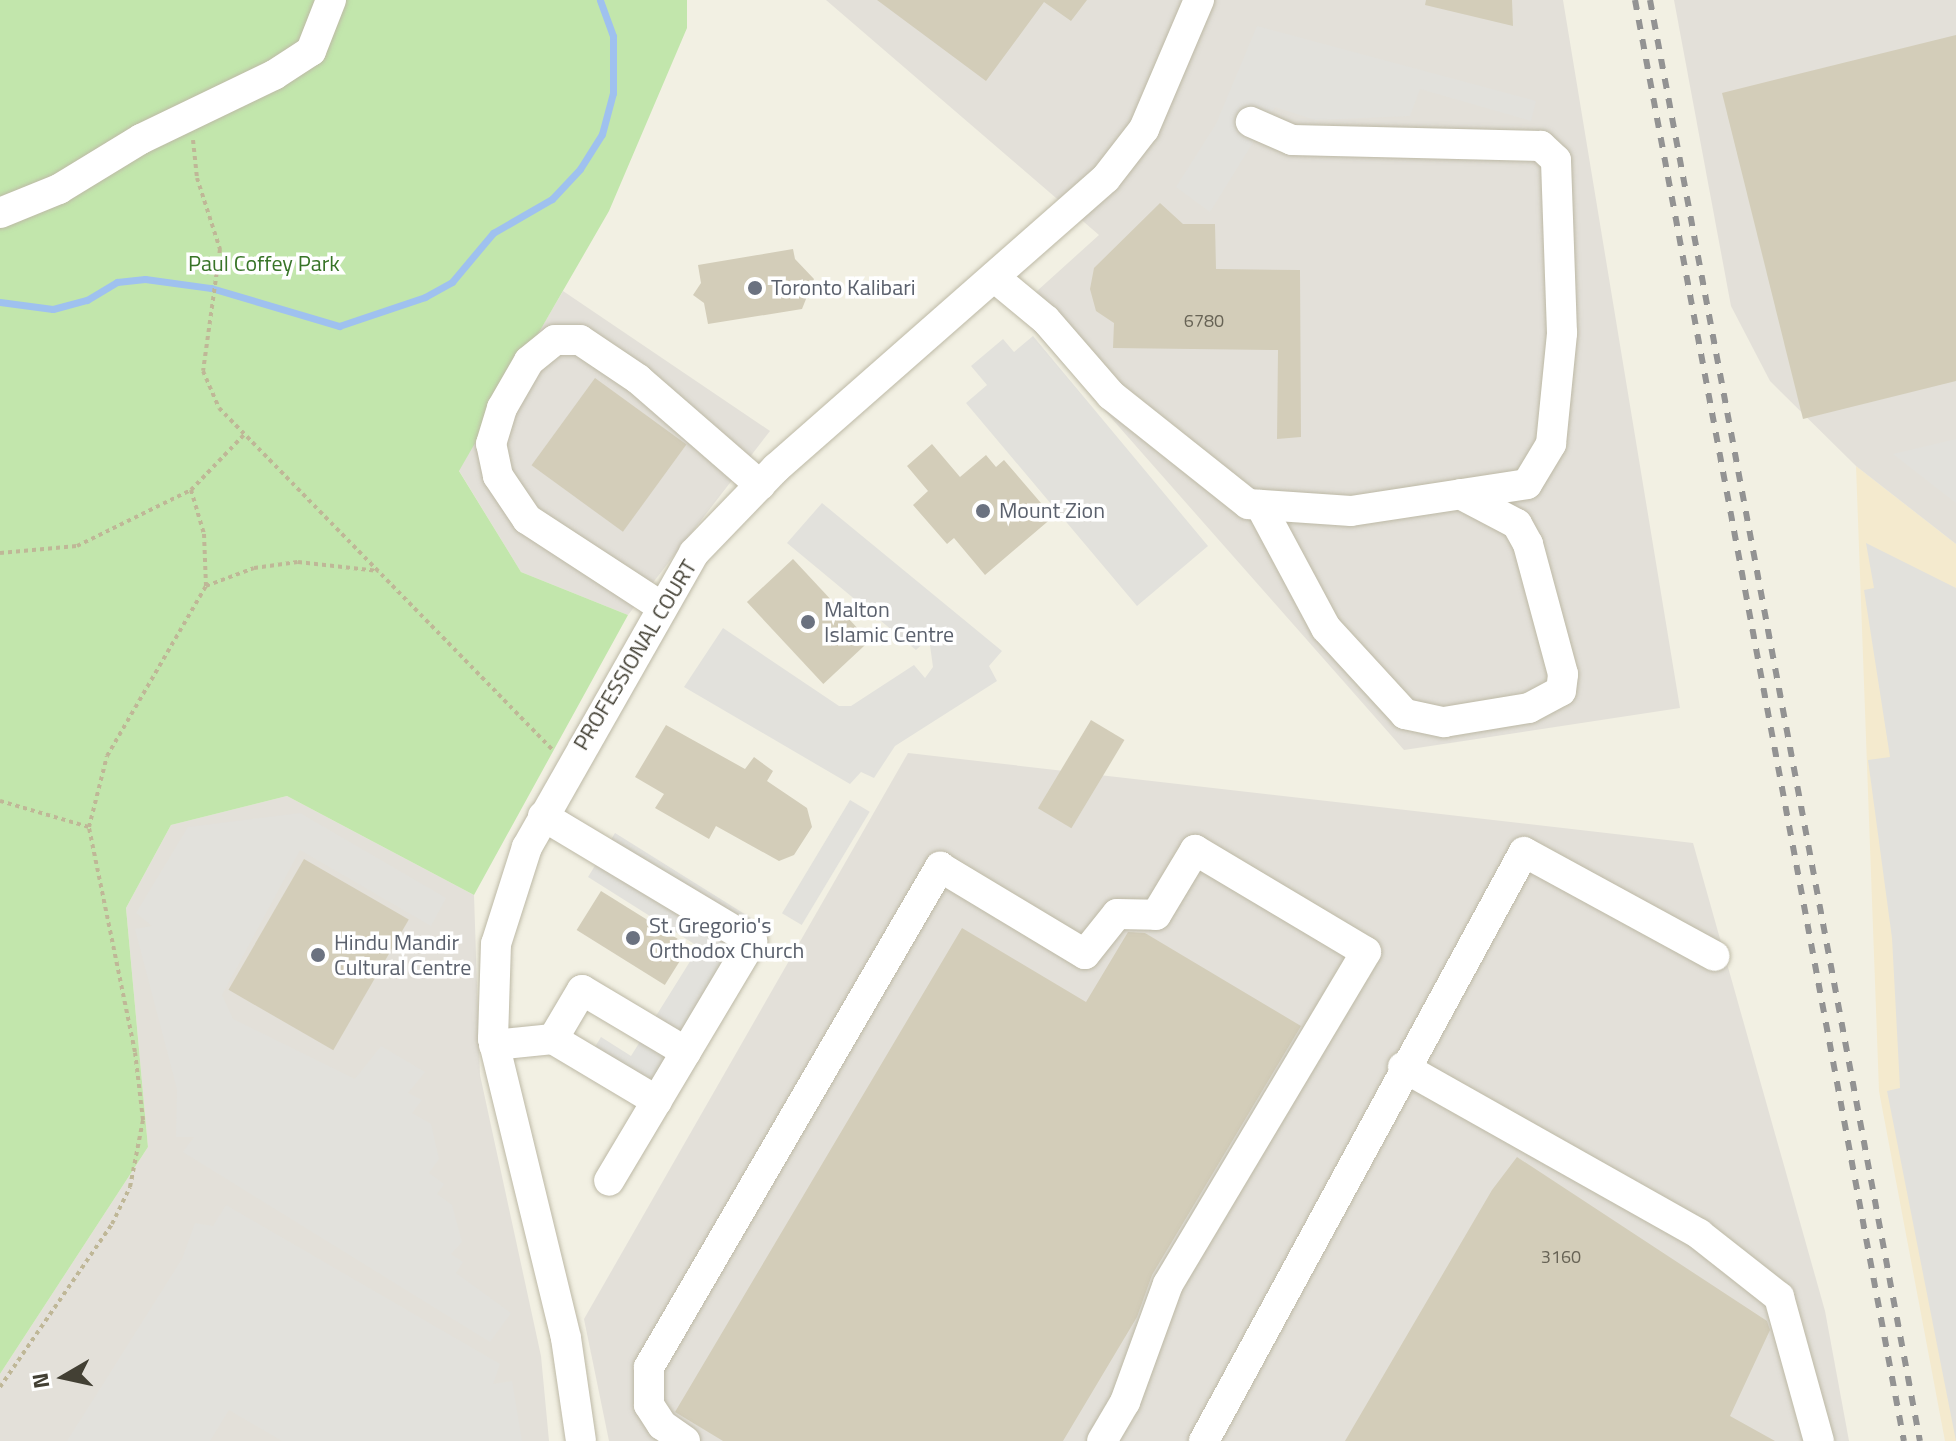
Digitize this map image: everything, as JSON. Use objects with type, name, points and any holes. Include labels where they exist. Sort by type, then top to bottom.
[{"type":"street","points":[[0,213],[59,189],[193,114],[274,75],[311,51],[331,0]]},
{"type":"street","name":"PROFESSIONAL COURT","points":[[581,1441],[566,1338],[494,1045],[496,944],[509,893],[569,766],[694,553],[760,485],[1106,178],[1144,129],[1169,80],[1199,0]]},
{"type":"street","points":[[994,277],[1046,320],[1111,395],[1248,504],[1351,511],[1527,484],[1551,444],[1562,333],[1556,160],[1541,146],[1292,140],[1251,122]]},
{"type":"street","points":[[662,607],[527,519],[498,476],[491,444],[502,408],[529,361],[555,340],[580,340],[638,379],[760,485]]},
{"type":"street","points":[[1260,505],[1326,628],[1405,714],[1444,722],[1529,708],[1561,691],[1563,674],[1528,544],[1517,524],[1460,494]]},
{"type":"street","points":[[543,816],[752,941],[609,1181]]},
{"type":"street","points":[[685,1441],[662,1425],[649,1405],[649,1367],[940,867],[1085,954],[1117,914],[1156,915],[1195,850],[1366,952],[1168,1284],[1125,1402],[1102,1441]]},
{"type":"street","points":[[1204,1441],[1403,1067],[1524,852],[1715,956]]},
{"type":"street","points":[[553,1039],[582,990],[686,1052]]},
{"type":"street","points":[[494,1045],[553,1039],[657,1101]]},
{"type":"street","points":[[1403,1067],[1699,1234],[1779,1297],[1819,1441]]},
{"type":"path","points":[[193,114],[197,178],[220,249],[206,324],[203,371],[210,392],[244,434],[569,766]]},
{"type":"path","points":[[0,553],[77,546],[191,490],[244,434]]},
{"type":"path","points":[[0,1387],[112,1224],[130,1187],[143,1120],[135,1052],[89,827],[107,756],[206,586],[204,534],[191,490]]},
{"type":"path","points":[[206,586],[254,568],[298,562],[378,571]]},
{"type":"path","points":[[0,801],[89,827]]},
{"type":"shaded area","points":[[826,0],[1563,0],[1680,708],[1404,750],[1016,310],[1099,235]]},
{"type":"shaded area","points":[[1674,0],[1956,0],[1956,544],[1856,466],[1770,381],[1731,306]]},
{"type":"shaded area","points":[[1257,26],[1536,101],[1531,121],[1420,89],[1410,116],[1315,120],[1275,107],[1210,212],[1176,187],[1216,124]]},
{"type":"shaded area","points":[[563,291],[770,431],[628,615],[521,572],[458,469]]},
{"type":"shaded area","points":[[1033,336],[1208,546],[1137,606],[966,403],[987,385],[971,366],[1003,339],[1014,352]]},
{"type":"shaded area","points":[[1956,439],[1956,503],[1893,454]]},
{"type":"shaded area","points":[[1856,466],[1956,544],[1956,1441],[1945,1441],[1879,1091]]},
{"type":"shaded area","points":[[822,503],[1002,651],[989,666],[997,681],[895,746],[874,778],[861,772],[850,784],[684,687],[723,628],[839,706],[851,706],[914,665],[925,678],[933,667],[929,638],[916,650],[787,543]]},
{"type":"shaded area","points":[[1866,543],[1956,588],[1956,1441],[1887,1091],[1900,1088],[1892,938],[1868,760],[1890,757],[1864,590],[1874,588]]},
{"type":"shaded area","points":[[908,753],[1693,843],[1825,1311],[1849,1441],[609,1441],[584,1319]]},
{"type":"shaded area","points":[[287,796],[474,895],[480,1075],[541,1356],[549,1441],[0,1441],[0,1374],[148,1147],[126,908],[171,825]]},
{"type":"shaded area","points":[[850,800],[870,812],[802,925],[782,913]]},
{"type":"shaded area","points":[[300,813],[446,898],[431,926],[300,850],[222,995],[233,1019],[355,1079],[381,1046],[425,1072],[408,1093],[422,1100],[412,1113],[431,1124],[439,1159],[429,1173],[444,1184],[437,1194],[452,1205],[462,1242],[451,1254],[463,1262],[456,1273],[511,1313],[490,1342],[183,1152],[194,1137],[176,1137],[177,1089],[135,929],[152,926],[136,913],[188,827]]},
{"type":"shaded area","points":[[615,833],[751,918],[648,1109],[582,1068],[601,1037],[631,1056],[699,947],[588,877]]},
{"type":"shaded area","points":[[226,1205],[500,1364],[493,1384],[512,1381],[522,1441],[282,1441],[229,1410],[210,1441],[67,1441],[182,1259],[195,1223],[213,1226]]},
{"type":"green space","name":"Paul Coffey Park","points":[[0,0],[687,0],[687,28],[609,211],[459,471],[521,572],[628,615],[474,895],[287,796],[171,825],[126,908],[148,1147],[0,1374]]},
{"type":"building","points":[[877,0],[1087,0],[1071,21],[1044,2],[986,81]]},
{"type":"building","points":[[1426,0],[1512,0],[1513,26],[1425,5]]},
{"type":"building","points":[[1956,35],[1956,381],[1803,419],[1722,93]]},
{"type":"building","points":[[1160,203],[1183,224],[1215,224],[1216,269],[1300,270],[1301,437],[1277,439],[1278,350],[1113,348],[1114,323],[1096,311],[1090,289],[1094,268]]},
{"type":"building","name":"Toronto Kalibari","points":[[793,249],[795,259],[814,279],[802,309],[708,324],[704,303],[693,295],[701,283],[698,265]]},
{"type":"building","points":[[595,378],[686,444],[623,532],[532,465]]},
{"type":"building","name":"Mount Zion","points":[[932,444],[960,477],[986,455],[996,467],[1004,460],[1053,517],[985,575],[954,538],[947,544],[913,505],[928,491],[907,466]]},
{"type":"building","name":"Malton Islamic Centre","points":[[793,559],[869,641],[823,684],[747,602]]},
{"type":"building","points":[[1091,720],[1124,740],[1071,828],[1038,808]]},
{"type":"building","points":[[666,725],[745,769],[754,757],[773,771],[767,781],[807,808],[812,827],[794,855],[779,861],[716,826],[709,839],[655,808],[664,794],[635,777]]},
{"type":"building","name":"Hindu Mandir Cultural Centre","points":[[304,859],[409,920],[333,1050],[228,990]]},
{"type":"building","name":"St. Gregorio's Orthodox Church","points":[[601,891],[689,946],[665,985],[577,930]]},
{"type":"building","points":[[962,928],[1086,1002],[1128,932],[1145,933],[1301,1026],[1152,1275],[1137,1317],[1063,1441],[723,1441],[675,1412]]},
{"type":"building","points":[[1517,1157],[1767,1321],[1770,1330],[1730,1416],[1775,1441],[1345,1441],[1492,1190]]},
{"type":"waterway","points":[[0,302],[53,309],[87,300],[117,282],[145,279],[211,288],[339,326],[425,297],[452,282],[493,233],[552,199],[580,169],[602,134],[613,93],[613,36],[600,0]]},
{"type":"railway","points":[[1635,0],[1904,1441]]},
{"type":"railway","points":[[1650,0],[1920,1441]]},
{"type":"place","name":"Toronto Kalibari","points":[[755,288]]},
{"type":"place","name":"Mount Zion","points":[[983,511]]},
{"type":"place","name":"Malton Islamic Centre","points":[[808,622]]},
{"type":"place","name":"St. Gregorio's Orthodox Church","points":[[633,938]]},
{"type":"place","name":"Hindu Mandir Cultural Centre","points":[[318,955]]}]
